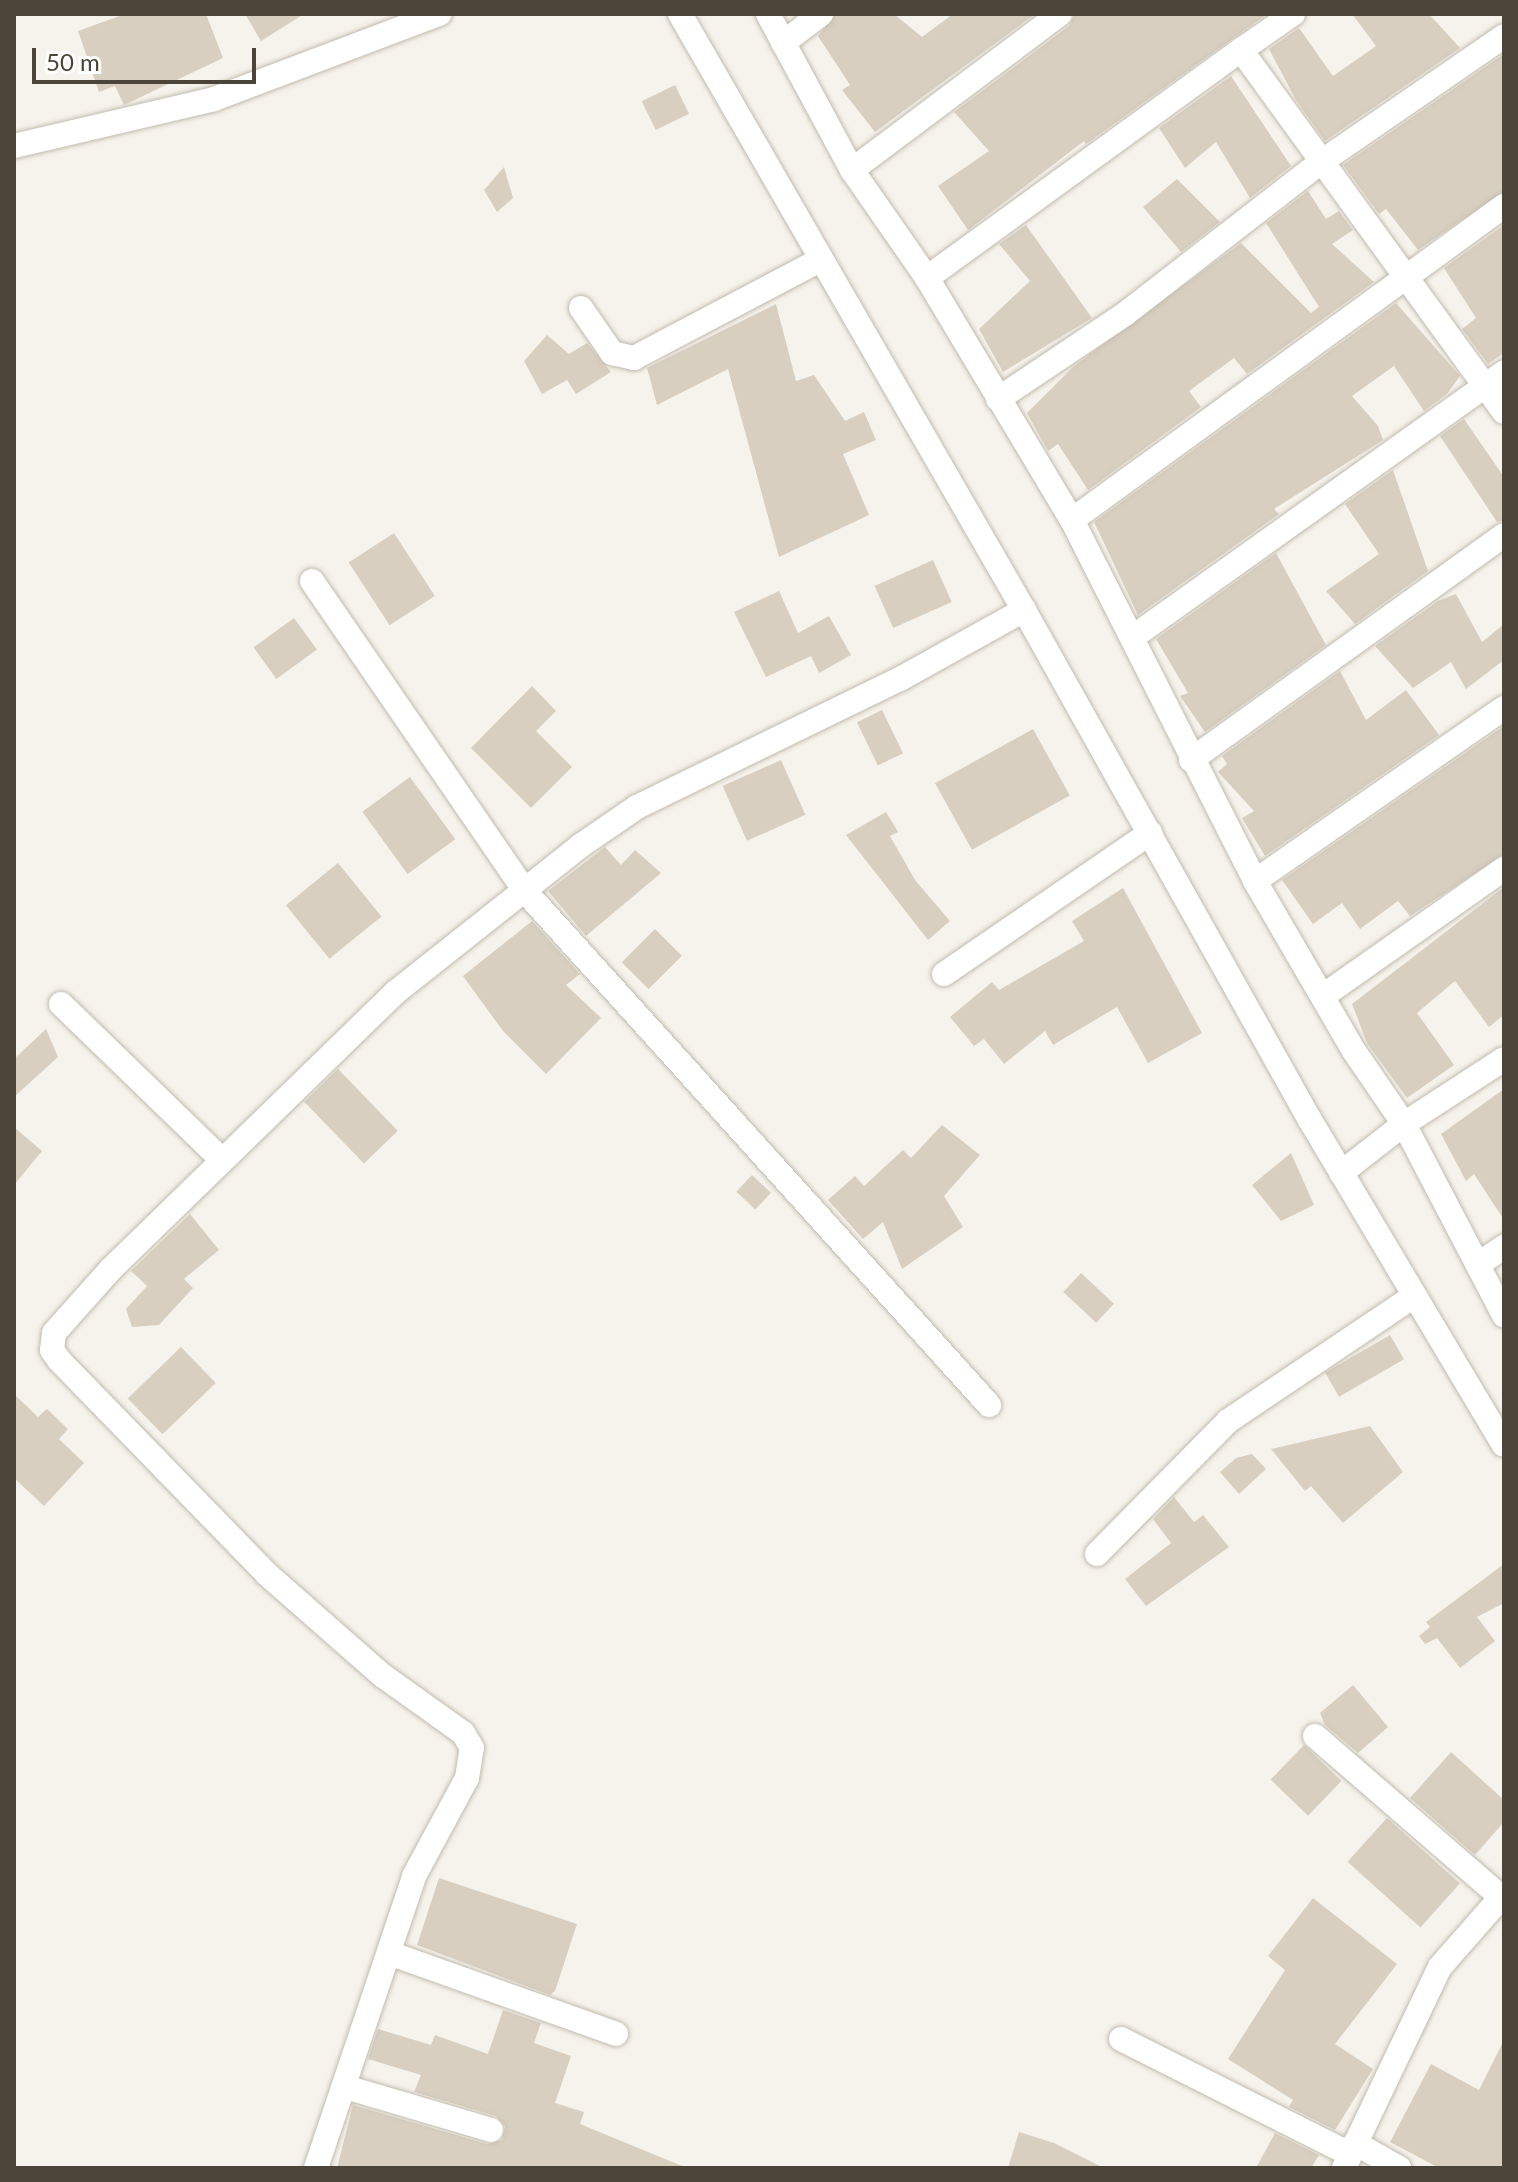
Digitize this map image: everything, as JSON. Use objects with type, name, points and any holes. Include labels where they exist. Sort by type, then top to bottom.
[{"type":"street","points":[[21,144],[254,86],[439,14]]},
{"type":"street","points":[[680,14],[1150,833],[1347,1168],[1414,1296],[1502,1438]]},
{"type":"street","points":[[768,14],[852,170],[927,278],[1072,520],[1255,881],[1404,1124],[1480,1263],[1504,1315]]},
{"type":"street","points":[[783,43],[821,14]]},
{"type":"street","points":[[852,170],[1060,14]]},
{"type":"street","points":[[927,278],[1293,14]]},
{"type":"street","points":[[998,399],[1125,314],[1321,162],[1504,36]]},
{"type":"street","points":[[1241,50],[1406,276],[1495,379],[1504,412]]},
{"type":"street","points":[[1072,520],[1504,206]]},
{"type":"street","points":[[581,308],[612,353],[634,358],[820,260]]},
{"type":"street","points":[[1133,637],[1495,379]]},
{"type":"street","points":[[1191,760],[1504,535]]},
{"type":"street","points":[[312,581],[524,890],[668,1056],[989,1405]]},
{"type":"street","points":[[316,2168],[424,1855],[471,1766],[470,1742],[351,1650],[267,1574],[52,1350],[54,1333],[69,1314],[222,1160],[396,992],[524,890],[637,807],[902,678],[1024,610]]},
{"type":"street","points":[[1255,881],[1504,708]]},
{"type":"street","points":[[944,974],[1150,833]]},
{"type":"street","points":[[1323,996],[1504,869]]},
{"type":"street","points":[[61,1004],[222,1160]]},
{"type":"street","points":[[1347,1168],[1404,1124],[1504,1059]]},
{"type":"street","points":[[1480,1263],[1504,1247]]},
{"type":"street","points":[[1097,1554],[1228,1421],[1414,1296]]},
{"type":"street","points":[[1315,1736],[1502,1895],[1440,1967],[1350,2155]]},
{"type":"street","points":[[389,1953],[616,2034]]},
{"type":"street","points":[[1121,2039],[1350,2155],[1399,2168]]},
{"type":"street","points":[[345,2087],[491,2130]]},
{"type":"building","points":[[125,14],[206,14],[223,58],[124,105],[115,86],[99,92],[78,31]]},
{"type":"building","points":[[245,14],[304,14],[261,41]]},
{"type":"building","points":[[836,14],[894,14],[922,37],[953,14],[1035,14],[875,132],[842,90],[850,85],[818,36]]},
{"type":"building","points":[[1075,14],[1267,14],[1086,144],[1084,141],[968,230],[938,186],[989,151],[954,112],[1069,26]]},
{"type":"building","points":[[1352,14],[1429,14],[1460,48],[1325,141],[1296,100],[1269,49],[1299,28],[1333,76],[1376,46]]},
{"type":"building","points":[[1504,54],[1504,191],[1418,250],[1386,209],[1379,214],[1343,165]]},
{"type":"building","points":[[1231,76],[1291,166],[1250,198],[1216,142],[1185,168],[1159,128]]},
{"type":"building","points":[[675,85],[689,114],[656,130],[642,101]]},
{"type":"building","points":[[504,167],[513,198],[497,212],[484,190]]},
{"type":"building","points":[[1177,179],[1220,222],[1181,252],[1143,207]]},
{"type":"building","points":[[1308,191],[1326,219],[1339,211],[1353,230],[1332,244],[1374,282],[1247,374],[1234,358],[1189,391],[1201,407],[1088,490],[1058,444],[1048,451],[1027,413],[1074,366],[1241,243],[1311,313],[1319,307],[1266,223]]},
{"type":"building","points":[[1026,225],[1092,318],[1003,372],[979,329],[1030,281],[999,244]]},
{"type":"building","points":[[1504,225],[1504,353],[1488,364],[1462,329],[1476,318],[1444,268]]},
{"type":"building","points":[[1396,303],[1460,376],[1447,394],[1424,411],[1394,366],[1352,396],[1378,426],[1383,440],[1274,509],[1279,514],[1138,615],[1094,522]]},
{"type":"building","points":[[776,304],[796,381],[814,375],[845,421],[864,412],[876,440],[843,454],[869,515],[779,557],[728,369],[657,405],[647,368]]},
{"type":"building","points":[[547,335],[569,354],[587,343],[611,372],[576,394],[567,380],[542,394],[524,361]]},
{"type":"building","points":[[1464,419],[1504,477],[1504,520],[1497,522],[1440,436]]},
{"type":"building","points":[[1393,470],[1428,571],[1355,624],[1326,591],[1379,554],[1345,504]]},
{"type":"building","points":[[394,533],[435,596],[390,625],[349,562]]},
{"type":"building","points":[[1276,553],[1326,645],[1205,732],[1180,696],[1188,693],[1156,639]]},
{"type":"building","points":[[933,560],[952,602],[893,628],[875,586]]},
{"type":"building","points":[[779,591],[798,633],[829,616],[851,655],[819,673],[811,656],[766,677],[734,612]]},
{"type":"building","points":[[1456,594],[1482,642],[1504,624],[1504,660],[1466,689],[1451,662],[1413,688],[1375,646],[1438,601]]},
{"type":"building","points":[[294,618],[317,650],[276,679],[254,647]]},
{"type":"building","points":[[1340,671],[1366,720],[1406,690],[1439,735],[1265,856],[1242,818],[1254,811],[1218,772],[1227,764],[1222,756]]},
{"type":"building","points":[[532,686],[556,711],[536,731],[572,767],[531,808],[471,748]]},
{"type":"building","points":[[882,710],[903,753],[878,765],[857,722]]},
{"type":"building","points":[[1504,726],[1504,854],[1410,916],[1398,901],[1360,929],[1342,903],[1313,924],[1282,880]]},
{"type":"building","points":[[1033,729],[1070,795],[972,850],[935,783]]},
{"type":"building","points":[[781,760],[805,815],[747,841],[723,786]]},
{"type":"building","points":[[410,777],[455,839],[408,874],[362,812]]},
{"type":"building","points":[[886,812],[898,832],[890,836],[915,880],[950,921],[928,940],[846,835]]},
{"type":"building","points":[[605,847],[621,865],[635,850],[661,873],[586,936],[548,891]]},
{"type":"building","points":[[338,863],[381,917],[329,959],[286,905]]},
{"type":"building","points":[[1504,887],[1504,1015],[1489,1027],[1455,981],[1417,1013],[1454,1065],[1407,1098],[1367,1043],[1352,1004]]},
{"type":"building","points":[[1123,888],[1202,1033],[1148,1063],[1117,1007],[1053,1045],[1045,1031],[1004,1064],[984,1039],[974,1046],[950,1017],[992,982],[999,990],[1084,941],[1072,921]]},
{"type":"building","points":[[532,921],[580,974],[566,985],[601,1018],[546,1074],[503,1031],[463,976]]},
{"type":"building","points":[[655,929],[682,956],[649,989],[622,962]]},
{"type":"building","points":[[46,1029],[58,1057],[14,1097],[14,1059]]},
{"type":"building","points":[[338,1069],[398,1131],[364,1164],[304,1102]]},
{"type":"building","points":[[1504,1089],[1504,1220],[1474,1174],[1466,1181],[1441,1134]]},
{"type":"building","points":[[942,1125],[980,1155],[944,1196],[963,1227],[902,1269],[883,1222],[863,1239],[828,1200],[855,1176],[864,1186],[903,1150],[911,1158]]},
{"type":"building","points":[[14,1127],[42,1151],[14,1185]]},
{"type":"building","points":[[1291,1153],[1314,1205],[1281,1221],[1252,1185]]},
{"type":"building","points":[[752,1175],[771,1193],[755,1210],[736,1192]]},
{"type":"building","points":[[190,1214],[219,1250],[184,1279],[193,1288],[159,1325],[132,1327],[126,1309],[147,1286],[131,1271]]},
{"type":"building","points":[[1081,1273],[1114,1304],[1096,1323],[1063,1292]]},
{"type":"building","points":[[1390,1335],[1404,1359],[1339,1397],[1325,1372]]},
{"type":"building","points":[[181,1347],[216,1383],[163,1434],[128,1398]]},
{"type":"building","points":[[14,1394],[38,1417],[47,1409],[68,1429],[59,1439],[84,1463],[44,1506],[14,1478]]},
{"type":"building","points":[[1370,1426],[1403,1472],[1343,1523],[1311,1486],[1305,1491],[1271,1449]]},
{"type":"building","points":[[1252,1454],[1266,1469],[1239,1494],[1220,1472],[1236,1458]]},
{"type":"building","points":[[1174,1497],[1194,1522],[1203,1515],[1229,1547],[1146,1606],[1125,1579],[1171,1543],[1153,1519]]},
{"type":"building","points":[[1504,1564],[1504,1603],[1477,1617],[1495,1641],[1460,1668],[1437,1638],[1425,1644],[1419,1636],[1430,1627],[1426,1622]]},
{"type":"building","points":[[1353,1685],[1388,1727],[1358,1753],[1325,1725],[1320,1713]]},
{"type":"building","points":[[1304,1745],[1341,1781],[1308,1816],[1271,1780]]},
{"type":"building","points":[[1451,1752],[1504,1800],[1504,1822],[1475,1855],[1410,1798]]},
{"type":"building","points":[[1387,1818],[1460,1884],[1420,1927],[1348,1862]]},
{"type":"building","points":[[439,1878],[577,1924],[555,1991],[550,1995],[417,1945]]},
{"type":"building","points":[[1313,1898],[1397,1964],[1335,2044],[1373,2069],[1335,2130],[1289,2107],[1293,2100],[1228,2059],[1285,1970],[1268,1956]]},
{"type":"building","points":[[503,2010],[541,2023],[534,2043],[571,2056],[555,2103],[584,2112],[580,2124],[687,2168],[337,2168],[353,2105],[487,2144],[502,2140],[505,2126],[496,2116],[414,2092],[421,2075],[368,2059],[378,2029],[431,2045],[435,2035],[488,2054]]},
{"type":"building","points":[[1504,2040],[1504,2168],[1439,2168],[1390,2142],[1431,2064],[1479,2090]]},
{"type":"building","points":[[1019,2132],[1054,2143],[1104,2168],[1008,2168]]},
{"type":"building","points":[[1275,2133],[1319,2155],[1311,2168],[1256,2168]]}]
